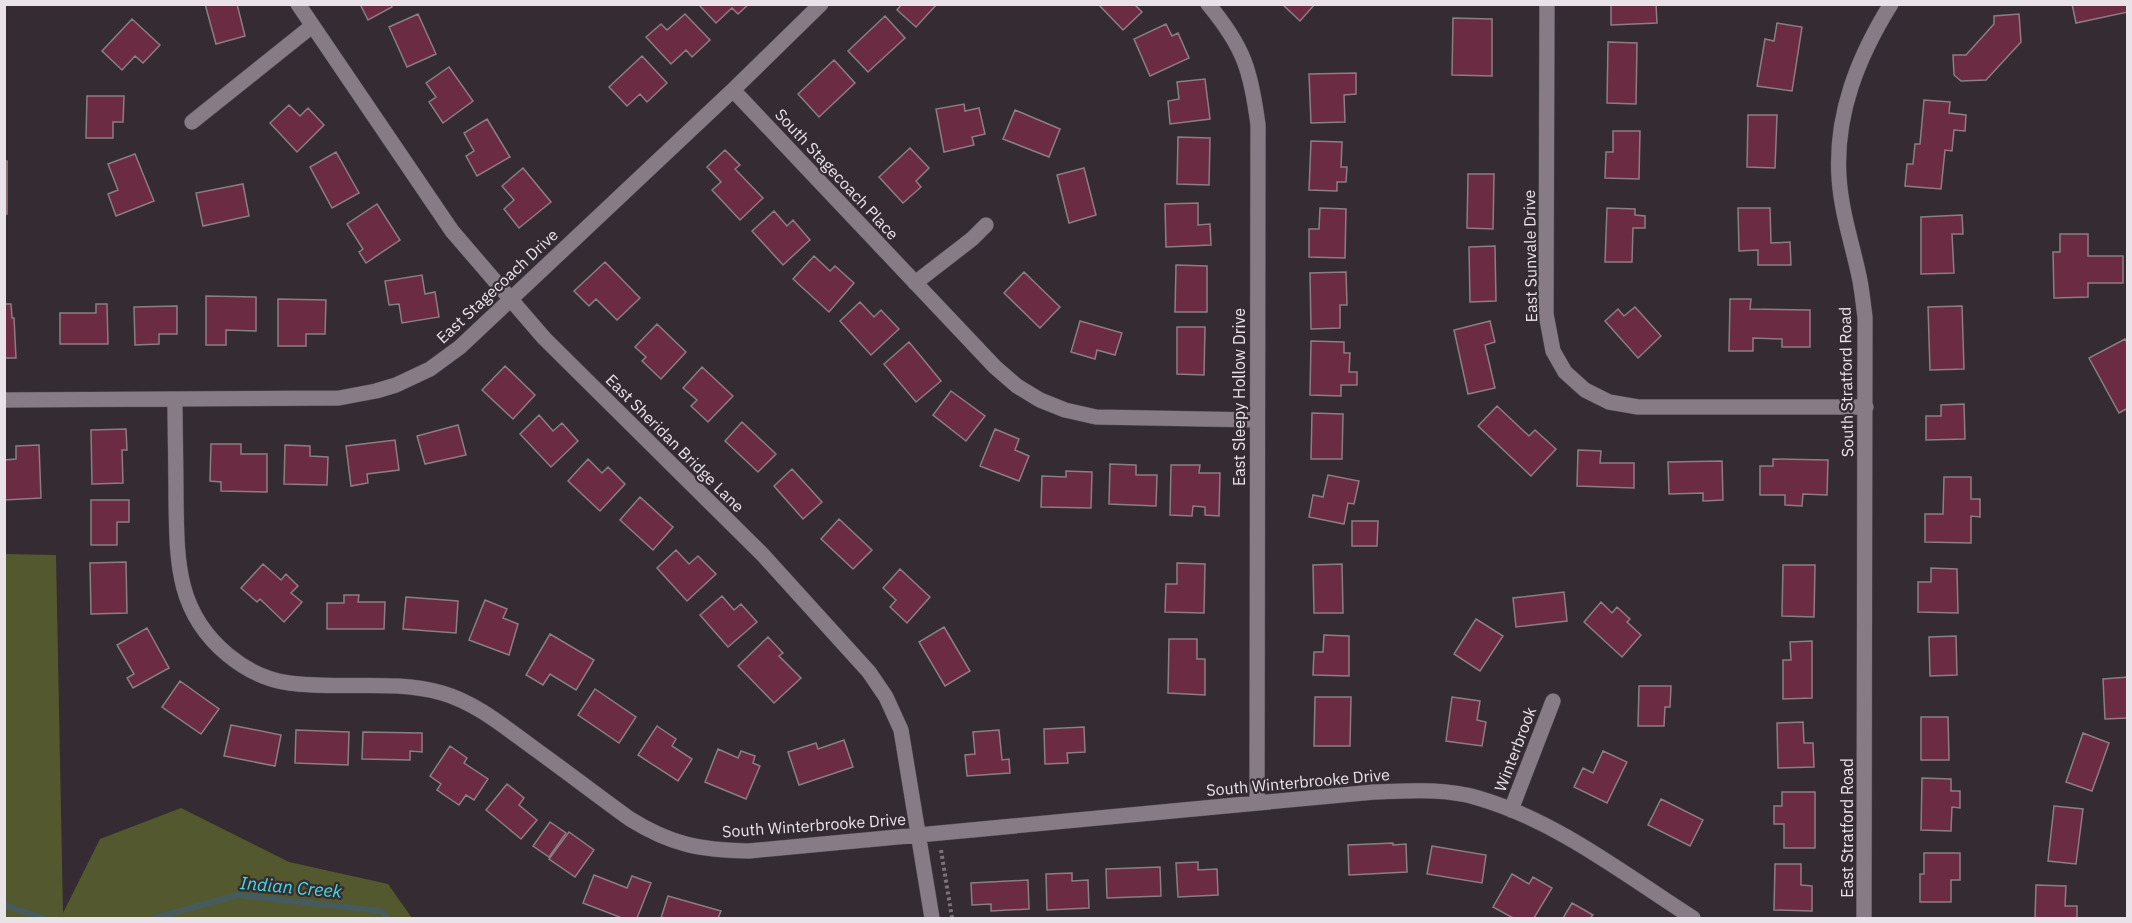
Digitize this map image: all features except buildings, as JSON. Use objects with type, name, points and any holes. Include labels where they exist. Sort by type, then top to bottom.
[{"type":"street","name":"East Sheridan Bridge Lane","points":[[298,4],[452,231],[544,338],[763,555],[869,672],[886,698],[901,730],[932,918]]},
{"type":"street","name":"East Stagecoach Drive","points":[[4,400],[318,399],[376,391],[396,385],[430,369],[460,347],[511,300],[734,90],[821,4]]},
{"type":"street","name":"East Sleepy Hollow Drive","points":[[1208,4],[1239,47],[1247,65],[1258,125],[1257,803]]},
{"type":"street","name":"East Sunvale Drive","points":[[1547,4],[1546,315],[1552,351],[1565,372],[1585,390],[1602,399],[1638,407],[1866,407]]},
{"type":"street","name":"South Stratford Road","points":[[1865,737],[1865,317],[1860,276],[1849,238],[1839,179],[1838,145],[1844,108],[1854,73],[1871,35],[1891,4]]},
{"type":"street","points":[[192,122],[312,26]]},
{"type":"street","name":"South Stagecoach Place","points":[[734,90],[995,367],[1017,386],[1040,400],[1065,410],[1096,417],[1257,420]]},
{"type":"street","points":[[915,283],[972,239],[986,225]]},
{"type":"street","name":"South Winterbrooke Drive","points":[[175,399],[177,556],[183,588],[195,617],[213,643],[238,663],[261,675],[288,683],[386,684],[417,687],[445,694],[483,713],[630,819],[654,833],[680,843],[711,850],[749,851],[1374,792],[1442,792],[1477,798],[1539,821],[1693,918]]},
{"type":"street","name":"Winterbrook","points":[[1511,810],[1552,700]]},
{"type":"street","name":"East Stratford Road","points":[[1864,918],[1865,737]]},
{"type":"path","points":[[941,850],[952,918]]},
{"type":"green space","points":[[5,554],[56,555],[63,913],[100,839],[181,808],[289,862],[388,884],[412,918],[5,918]]},
{"type":"waterway","name":"Indian Creek","points":[[155,918],[238,895],[381,911],[388,918]]},
{"type":"waterway","name":"Indian Creek","points":[[4,905],[43,918]]}]
